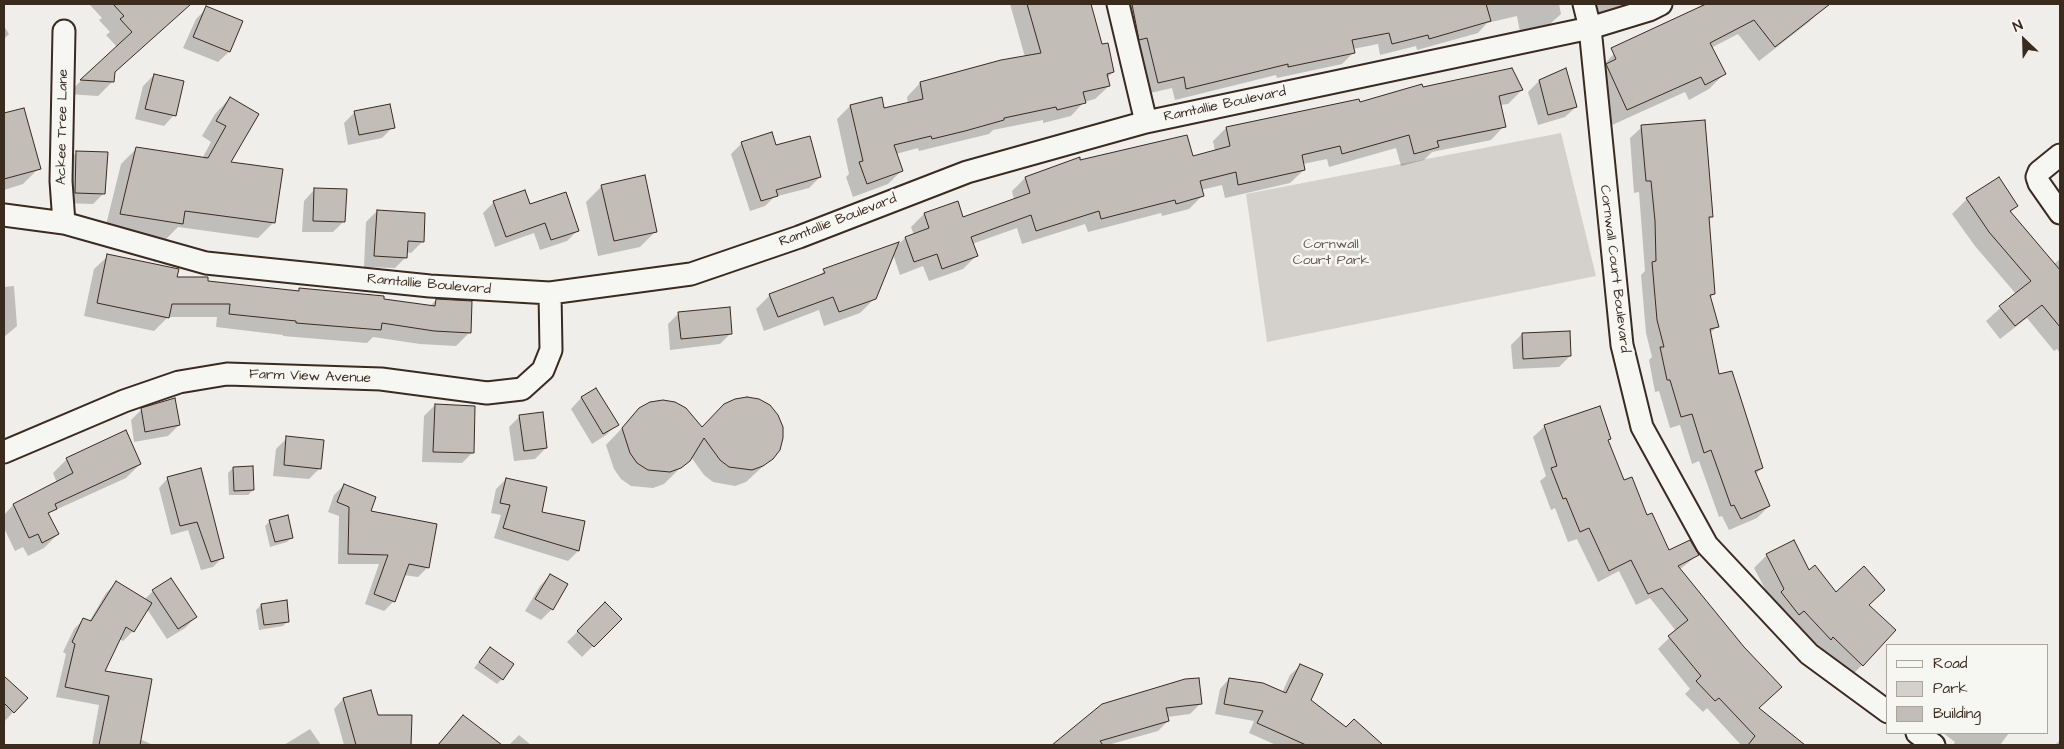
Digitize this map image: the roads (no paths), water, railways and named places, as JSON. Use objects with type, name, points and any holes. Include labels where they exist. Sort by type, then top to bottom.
[{"type":"street","points":[[1118,4],[1146,122]]},
{"type":"street","name":"Cornwall Court Boulevard","points":[[1584,4],[1590,28],[1622,345],[1642,427],[1707,545],[1809,654],[1886,711]]},
{"type":"street","name":"Ramtallie Boulevard","points":[[4,215],[64,223],[206,263],[430,286],[550,293],[691,274],[799,237],[967,172],[1146,122],[1590,28],[1649,10],[1661,4]]},
{"type":"street","name":"Ackee Tree Lane","points":[[64,30],[61,181],[64,223]]},
{"type":"street","points":[[2060,155],[2039,172],[2037,177],[2038,183],[2060,213]]},
{"type":"street","name":"Farm View Avenue","points":[[4,452],[124,401],[179,382],[227,374],[381,379],[487,393],[522,389],[544,370],[551,350],[550,293]]},
{"type":"street","points":[[1918,734],[1934,745]]},
{"type":"park label","name":"Cornwall Court Park","points":[[1331,254]]}]
